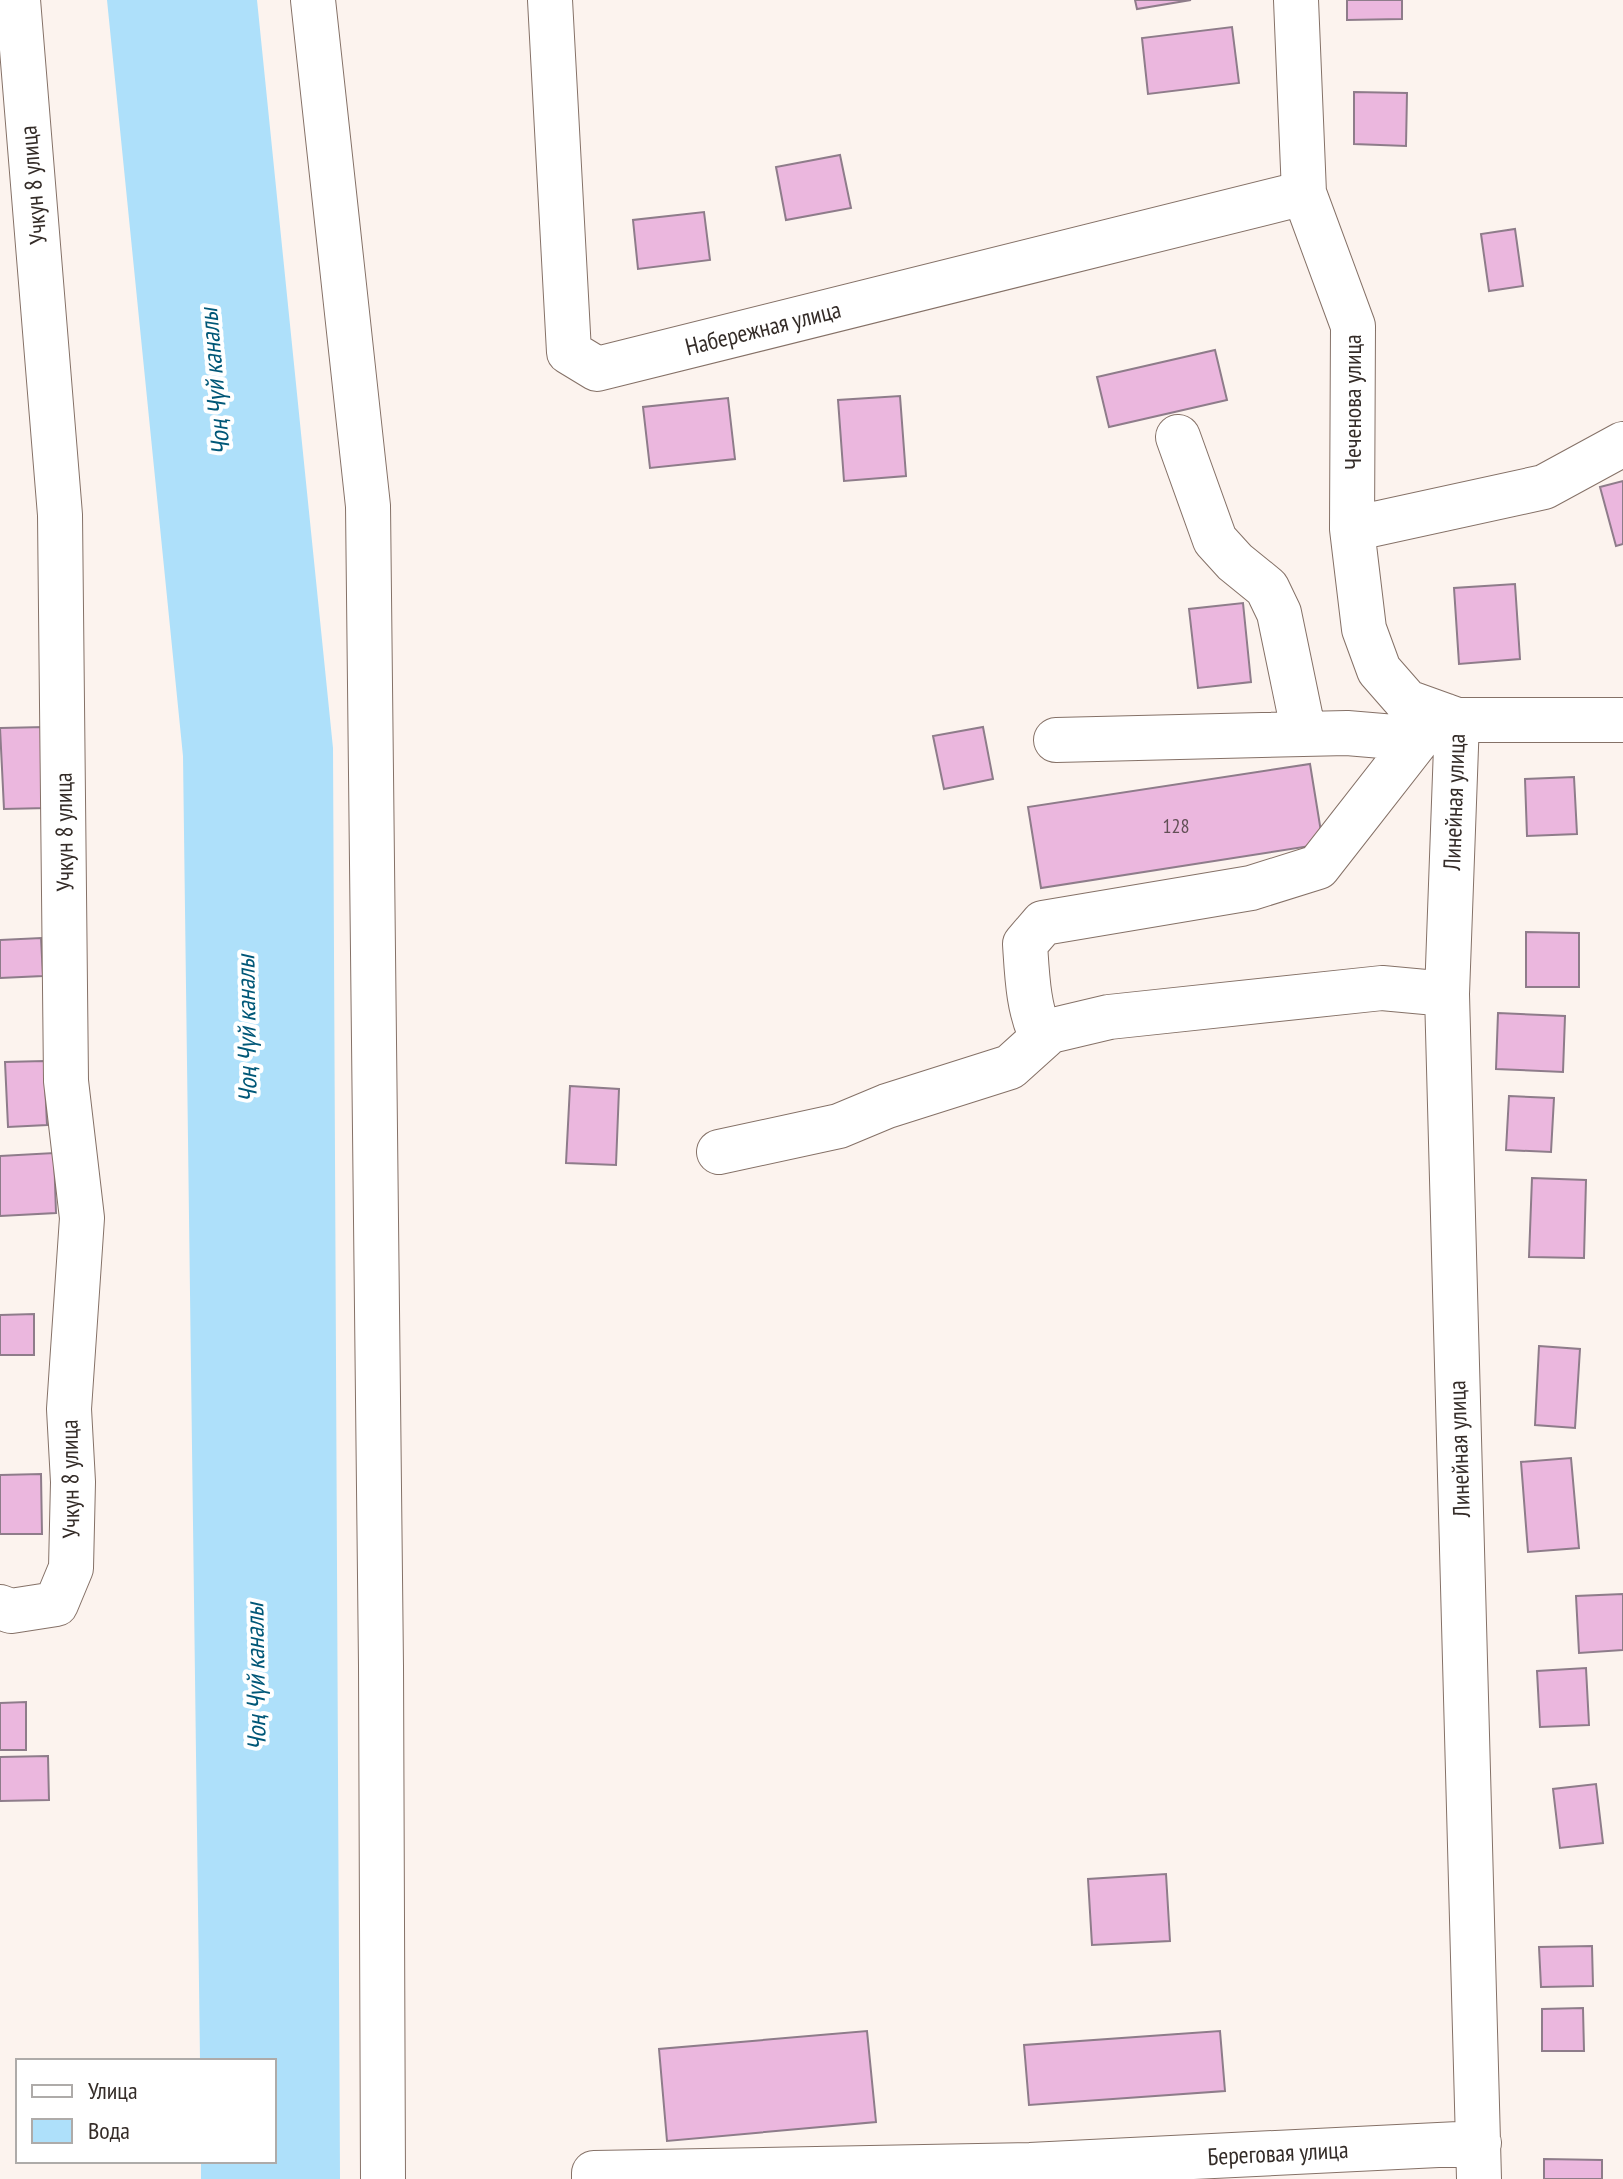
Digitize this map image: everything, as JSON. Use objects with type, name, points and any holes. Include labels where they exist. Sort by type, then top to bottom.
[{"type":"street","name":"Учкун 8 улица","points":[[0,1607],[11,1611],[56,1604],[71,1568],[73,1482],[69,1409],[82,1218],[66,1081],[60,515],[18,0]]},
{"type":"street","points":[[313,0],[368,506],[381,1650],[383,2179]]},
{"type":"street","name":"Набережная улица","points":[[550,0],[569,352],[597,369],[1304,193]]},
{"type":"street","name":"Чеченова улица","points":[[1296,0],[1304,193],[1353,326],[1352,529],[1364,629],[1379,670],[1432,719]]},
{"type":"street","points":[[1178,437],[1215,540],[1235,562],[1267,588],[1279,613],[1304,734]]},
{"type":"street","points":[[1352,529],[1544,487],[1623,444]]},
{"type":"street","points":[[1042,1037],[1030,990],[1025,944],[1043,923],[1251,888],[1318,867],[1432,719]]},
{"type":"street","points":[[1056,740],[1347,733],[1432,719],[1623,720]]},
{"type":"street","name":"Линейная улица","points":[[1432,719],[1447,994],[1479,2161]]},
{"type":"street","points":[[719,1152],[839,1126],[887,1106],[1010,1067],[1050,1031],[1109,1017],[1367,989],[1447,994]]},
{"type":"street","name":"Береговая улица","points":[[594,2179],[594,2173],[1030,2172],[1479,2161]]},
{"type":"water","name":"Чоң Чүй каналы","points":[[107,0],[257,0],[333,748],[340,2179],[201,2179],[201,2163],[276,2163],[276,2059],[200,2059],[183,756]]},
{"type":"building","points":[[1135,0],[1191,0],[1137,9]]},
{"type":"building","points":[[1347,0],[1402,0],[1402,19],[1347,20]]},
{"type":"building","points":[[1232,27],[1239,83],[1148,94],[1142,38]]},
{"type":"building","points":[[1354,92],[1407,93],[1406,146],[1354,144]]},
{"type":"building","points":[[840,155],[851,208],[786,220],[776,167]]},
{"type":"building","points":[[704,212],[710,260],[638,269],[633,220]]},
{"type":"building","points":[[1515,229],[1523,286],[1489,291],[1481,234]]},
{"type":"building","points":[[1215,350],[1227,400],[1109,427],[1097,377]]},
{"type":"building","points":[[900,396],[906,476],[844,481],[838,400]]},
{"type":"building","points":[[728,398],[735,459],[650,468],[643,407]]},
{"type":"building","points":[[1623,481],[1623,544],[1616,546],[1600,487]]},
{"type":"building","points":[[1515,584],[1520,659],[1459,664],[1454,588]]},
{"type":"building","points":[[1243,603],[1251,682],[1198,688],[1189,609]]},
{"type":"building","points":[[44,727],[47,808],[4,809],[0,728]]},
{"type":"building","points":[[983,727],[993,779],[944,789],[933,736]]},
{"type":"building","points":[[1310,764],[1323,844],[1041,888],[1028,807]]},
{"type":"building","points":[[1574,777],[1577,834],[1527,836],[1525,779]]},
{"type":"building","points":[[1526,932],[1579,933],[1579,987],[1526,987]]},
{"type":"building","points":[[41,938],[43,976],[0,978],[0,940]]},
{"type":"building","points":[[1498,1013],[1565,1016],[1563,1072],[1496,1069]]},
{"type":"building","points":[[44,1061],[47,1125],[8,1127],[5,1062]]},
{"type":"building","points":[[570,1086],[619,1089],[616,1165],[566,1163]]},
{"type":"building","points":[[1509,1096],[1554,1098],[1551,1152],[1506,1150]]},
{"type":"building","points":[[54,1153],[56,1213],[0,1216],[0,1156]]},
{"type":"building","points":[[1532,1178],[1586,1180],[1584,1258],[1529,1257]]},
{"type":"building","points":[[34,1314],[34,1355],[0,1355],[0,1315]]},
{"type":"building","points":[[1539,1346],[1580,1349],[1575,1428],[1535,1425]]},
{"type":"building","points":[[1571,1458],[1579,1548],[1528,1552],[1521,1462]]},
{"type":"building","points":[[41,1474],[42,1534],[0,1534],[0,1475]]},
{"type":"building","points":[[1623,1594],[1623,1650],[1579,1653],[1576,1596]]},
{"type":"building","points":[[1586,1668],[1589,1725],[1540,1727],[1537,1671]]},
{"type":"building","points":[[26,1702],[26,1750],[0,1750],[0,1703]]},
{"type":"building","points":[[48,1756],[49,1800],[0,1801],[0,1757]]},
{"type":"building","points":[[1596,1784],[1603,1843],[1560,1848],[1553,1789]]},
{"type":"building","points":[[1166,1874],[1170,1941],[1092,1945],[1088,1879]]},
{"type":"building","points":[[1592,1946],[1593,1986],[1541,1987],[1539,1947]]},
{"type":"building","points":[[1583,2008],[1584,2051],[1542,2051],[1542,2009]]},
{"type":"building","points":[[867,2031],[876,2122],[667,2141],[659,2049]]},
{"type":"building","points":[[1220,2031],[1225,2091],[1029,2105],[1024,2045]]},
{"type":"building","points":[[1544,2159],[1602,2160],[1602,2179],[1544,2179]]}]
